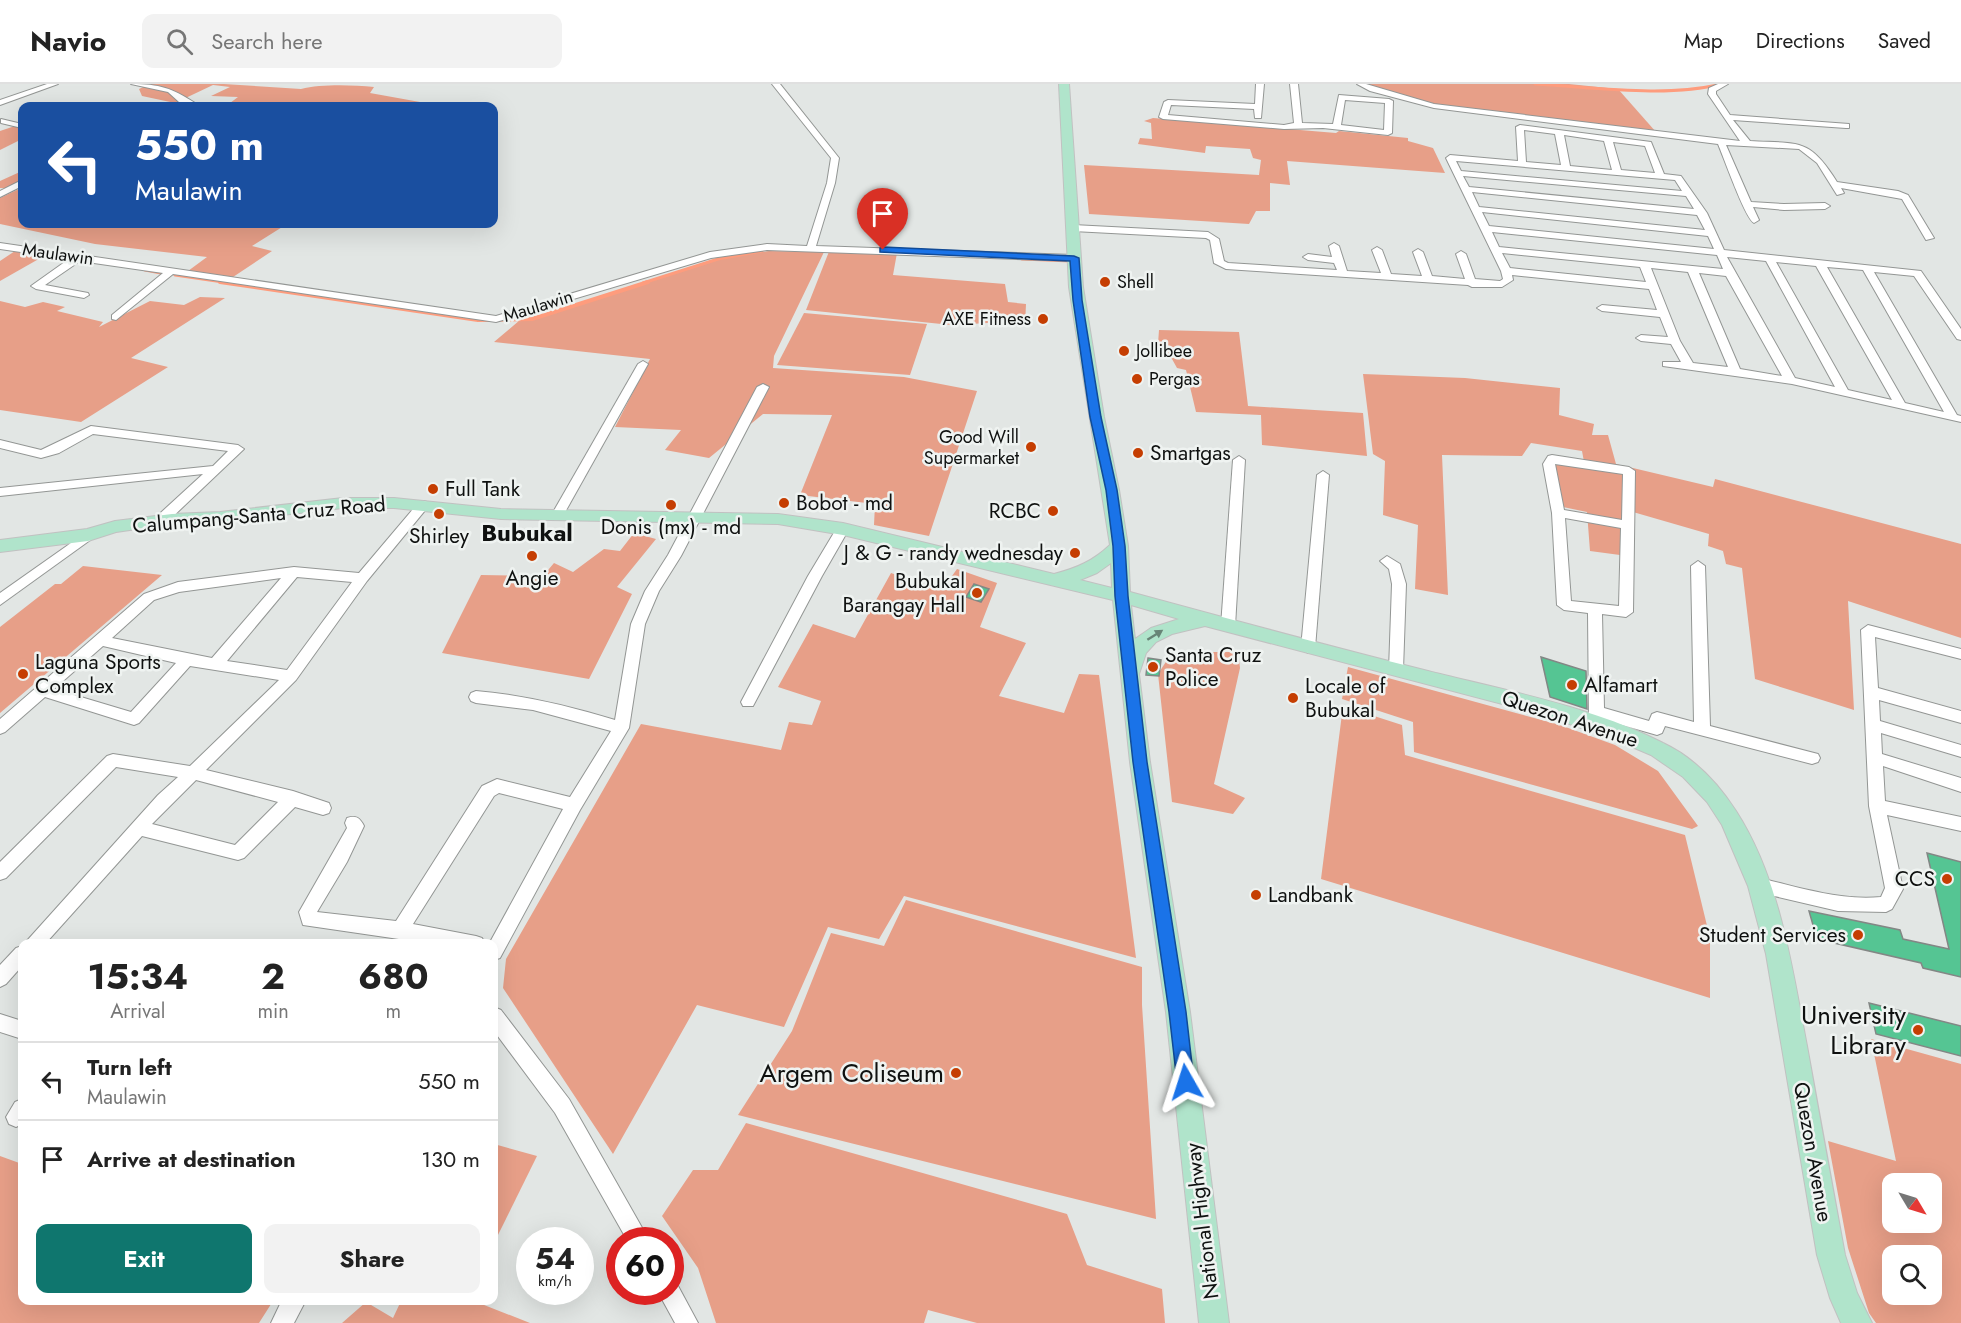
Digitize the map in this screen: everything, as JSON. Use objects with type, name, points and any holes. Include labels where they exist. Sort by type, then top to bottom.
[{"type":"main road","name":"National Highway","points":[[1064,84],[1078,300],[1096,417],[1112,490],[1119,546],[1121,596],[1140,762],[1178,1012],[1214,1323]]},
{"type":"main road","name":"Calumpang-Santa Cruz Road","points":[[0,546],[88,535],[115,527],[160,521],[220,517],[344,503],[423,505],[482,513],[778,519],[843,529],[1121,596]]},
{"type":"main road","points":[[1053,580],[1071,578],[1093,568],[1119,546]]},
{"type":"main road","name":"Quezon Avenue","points":[[1121,596],[1308,648],[1597,718],[1658,749],[1690,771],[1730,819],[1759,886],[1778,954],[1816,1184],[1831,1255],[1844,1298],[1857,1323]]},
{"type":"main road","points":[[1130,679],[1138,651],[1148,639],[1178,625],[1205,620]]},
{"type":"street","points":[[0,103],[54,84]]},
{"type":"street","points":[[135,84],[170,90],[186,102]]},
{"type":"street","points":[[776,84],[835,158],[831,183],[811,247]]},
{"type":"street","points":[[1257,125],[1260,84]]},
{"type":"street","points":[[1294,84],[1298,125]]},
{"type":"street","points":[[1361,84],[1366,89],[1398,95],[1434,106],[1721,142],[1748,144],[1846,126]]},
{"type":"street","points":[[1724,84],[1712,90],[1712,94],[1748,144]]},
{"type":"street","points":[[1258,107],[1168,102],[1163,117],[1388,133],[1389,101],[1342,97],[1336,129]]},
{"type":"street","points":[[1727,117],[1795,134],[1820,161],[1839,193]]},
{"type":"street","points":[[4,121],[18,125]]},
{"type":"street","points":[[1522,165],[1520,127],[1648,144],[1660,176]]},
{"type":"street","points":[[1559,133],[1566,168]]},
{"type":"street","points":[[1608,139],[1617,172]]},
{"type":"street","points":[[1721,142],[1754,220]]},
{"type":"street","points":[[1073,228],[1208,235],[1214,239],[1219,263],[1226,266],[1473,284],[1507,283],[1506,271],[1497,250],[1464,189],[1452,157],[1660,176],[1676,174],[1702,213],[1731,273],[1790,380]]},
{"type":"street","points":[[1457,173],[1691,194]]},
{"type":"street","points":[[1834,184],[1885,191],[1905,197],[1929,238]]},
{"type":"street","points":[[0,194],[18,185]]},
{"type":"street","points":[[1464,189],[1702,213]]},
{"type":"street","points":[[1746,204],[1784,207],[1825,206]]},
{"type":"street","points":[[1475,209],[1712,234]]},
{"type":"street","points":[[1486,229],[1917,273],[1961,337]]},
{"type":"street","name":"Maulawin","points":[[0,246],[496,319],[710,255],[767,247],[1074,258]]},
{"type":"street","points":[[1334,246],[1343,275]]},
{"type":"street","points":[[1377,250],[1388,278]]},
{"type":"street","points":[[1497,250],[1731,273]]},
{"type":"street","points":[[1418,252],[1429,280]]},
{"type":"street","points":[[1461,254],[1473,284]]},
{"type":"street","points":[[80,257],[36,286],[84,295]]},
{"type":"street","points":[[1308,257],[1338,260]]},
{"type":"street","points":[[1769,257],[1844,392]]},
{"type":"street","points":[[1819,262],[1900,406]]},
{"type":"street","points":[[1644,264],[1663,314],[1689,366]]},
{"type":"street","points":[[1866,267],[1957,418]]},
{"type":"street","points":[[1692,269],[1735,370]]},
{"type":"street","points":[[116,317],[171,271]]},
{"type":"street","points":[[1506,271],[1653,286]]},
{"type":"street","points":[[1602,308],[1663,314]]},
{"type":"street","points":[[1641,338],[1675,341]]},
{"type":"street","points":[[1667,363],[1735,370],[1790,380],[1957,418]]},
{"type":"street","points":[[558,514],[643,364]]},
{"type":"street","points":[[498,942],[574,805],[621,728],[638,624],[652,591],[674,556],[763,387]]},
{"type":"street","points":[[0,444],[41,454],[54,450],[91,430],[238,449],[160,521]]},
{"type":"street","points":[[1552,459],[1629,471],[1626,525],[1626,612],[1564,605],[1558,513],[1549,464],[1552,459]]},
{"type":"street","points":[[1228,626],[1239,460]]},
{"type":"street","points":[[0,492],[217,469]]},
{"type":"street","points":[[1308,648],[1323,475]]},
{"type":"street","points":[[38,939],[164,800],[291,676],[362,578],[423,505]]},
{"type":"street","points":[[1558,513],[1626,525]]},
{"type":"street","points":[[748,702],[815,576],[843,529]]},
{"type":"street","points":[[0,600],[88,535]]},
{"type":"street","points":[[1387,561],[1395,567],[1399,584],[1396,670]]},
{"type":"street","points":[[1698,566],[1702,730]]},
{"type":"street","points":[[0,728],[149,597],[178,587],[294,572],[362,578]]},
{"type":"street","points":[[215,665],[294,572]]},
{"type":"street","points":[[1595,610],[1597,718],[1657,729],[1657,718],[1812,758]]},
{"type":"street","points":[[1759,886],[1849,905],[1886,904],[1894,889],[1877,806],[1868,630],[1961,654]]},
{"type":"street","points":[[99,640],[188,660],[291,676]]},
{"type":"street","points":[[43,691],[134,719],[188,660]]},
{"type":"street","points":[[1871,692],[1961,717]]},
{"type":"street","points":[[476,697],[508,699],[549,706],[621,728]]},
{"type":"street","points":[[1873,725],[1961,751]]},
{"type":"street","points":[[1876,758],[1961,785]]},
{"type":"street","points":[[0,873],[113,760],[194,773],[323,808]]},
{"type":"street","points":[[400,929],[488,791],[497,786],[574,805]]},
{"type":"street","points":[[140,828],[238,853],[292,798]]},
{"type":"street","points":[[1877,806],[1961,824]]},
{"type":"street","points":[[353,823],[356,826],[341,857],[308,912],[309,919],[400,929],[451,939]]},
{"type":"street","points":[[0,978],[18,958]]},
{"type":"street","points":[[498,1021],[562,1106],[632,1227]]},
{"type":"street","points":[[0,1023],[18,1029]]},
{"type":"street","points":[[282,1323],[292,1305]]},
{"type":"street","points":[[677,1305],[687,1323]]},
{"type":"shaded area","points":[[150,84],[224,84],[301,89],[347,85],[374,87],[370,93],[420,102],[231,102],[238,97],[211,96],[230,87],[213,85],[177,102],[170,102],[142,96],[139,89]]},
{"type":"shaded area","points":[[1366,84],[1569,84],[1618,89],[1656,132],[1435,104],[1370,88]]},
{"type":"shaded area","points":[[1153,118],[1408,138],[1408,141],[1433,148],[1445,173],[1287,161],[1290,185],[1270,183],[1270,211],[1256,211],[1249,224],[1089,214],[1084,165],[1259,175],[1261,160],[1253,158],[1250,149],[1206,146],[1205,153],[1138,144],[1140,138],[1152,139],[1151,123],[1144,121]]},
{"type":"shaded area","points":[[18,125],[18,141],[0,150],[0,131]]},
{"type":"shaded area","points":[[18,173],[18,189],[0,188],[0,181]]},
{"type":"shaded area","points":[[18,189],[18,228],[0,224],[0,198]]},
{"type":"shaded area","points":[[19,228],[281,228],[252,246],[272,251],[233,277],[188,271],[207,257],[95,244]]},
{"type":"shaded area","points":[[830,249],[897,253],[893,275],[1005,284],[1008,302],[1026,304],[1025,325],[988,323],[951,325],[806,310]]},
{"type":"shaded area","points":[[15,251],[44,256],[0,281],[0,261]]},
{"type":"shaded area","points":[[769,251],[824,252],[774,356],[773,368],[904,377],[977,391],[929,536],[874,525],[875,504],[800,495],[832,415],[763,414],[709,458],[665,450],[681,430],[615,427],[650,359],[494,342],[520,320],[532,319],[718,259]]},
{"type":"shaded area","points":[[200,297],[225,298],[131,358],[168,367],[81,422],[0,410],[0,301],[25,307],[43,302],[65,307],[57,311],[103,322],[99,327],[150,301],[184,305]]},
{"type":"shaded area","points":[[804,313],[927,324],[910,375],[777,365]]},
{"type":"shaded area","points":[[1159,330],[1239,332],[1248,406],[1363,413],[1367,456],[1262,445],[1261,415],[1196,412],[1186,370],[1177,368],[1172,359],[1157,358]]},
{"type":"shaded area","points":[[1363,374],[1465,378],[1560,388],[1559,415],[1594,424],[1592,435],[1608,435],[1616,464],[1713,487],[1715,479],[1961,544],[1961,638],[1848,601],[1854,710],[1755,679],[1742,568],[1726,564],[1723,551],[1708,546],[1709,534],[1633,512],[1620,555],[1590,551],[1587,512],[1563,507],[1555,464],[1585,467],[1582,451],[1531,443],[1522,456],[1442,455],[1448,595],[1415,589],[1418,525],[1383,515],[1385,461],[1373,454]]},
{"type":"shaded area","points":[[634,533],[656,539],[617,587],[632,594],[589,679],[442,653],[481,575],[543,576],[554,563],[573,572],[604,549],[620,551]]},
{"type":"shaded area","name":"Laguna Sports Complex","points":[[83,566],[162,575],[0,713],[0,627],[55,584],[61,584]]},
{"type":"shaded area","points":[[957,569],[997,583],[980,627],[1026,643],[999,696],[1064,713],[1079,674],[1099,675],[1136,958],[904,896],[879,939],[828,927],[784,1027],[697,1005],[613,1154],[503,988],[506,959],[641,724],[781,750],[789,722],[812,725],[821,701],[778,687],[813,624],[855,638],[891,573],[942,590]]},
{"type":"shaded area","points":[[1238,652],[1240,668],[1214,784],[1245,798],[1233,814],[1172,802],[1158,674],[1171,654]]},
{"type":"shaded area","points":[[1348,667],[1560,725],[1615,745],[1658,771],[1698,826],[1692,829],[1414,752],[1413,722],[1342,699]]},
{"type":"shaded area","points":[[1343,706],[1402,725],[1405,755],[1685,835],[1710,938],[1710,998],[1321,879]]},
{"type":"shaded area","name":"Argem Coliseum","points":[[906,900],[1142,967],[1142,1005],[1156,1219],[738,1115],[792,1031],[831,933],[884,946]]},
{"type":"shaded area","points":[[1871,1039],[1961,1064],[1961,1323],[1876,1323],[1869,1313],[1848,1248],[1828,1141],[1896,1161]]},
{"type":"shaded area","points":[[746,1123],[1067,1214],[1087,1265],[1162,1289],[1165,1323],[977,1323],[928,1310],[924,1323],[716,1323],[698,1268],[684,1248],[684,1227],[670,1227],[662,1216],[693,1170],[718,1170]]},
{"type":"shaded area","points":[[498,1145],[537,1156],[498,1235]]},
{"type":"shaded area","points":[[0,1156],[18,1163],[18,1305],[270,1305],[259,1323],[0,1323]]},
{"type":"shaded area","points":[[363,1305],[371,1305],[393,1318],[399,1305],[484,1305],[530,1323],[342,1323]]},
{"type":"building","name":"Bubukal Barangay Hall","points":[[974,584],[989,589],[981,602],[966,597]]},
{"type":"building","name":"Alfamart","points":[[1541,657],[1586,671],[1587,709],[1550,697]]},
{"type":"building","name":"Santa Cruz Police","points":[[1148,658],[1161,660],[1159,676],[1146,675]]},
{"type":"building","points":[[1927,853],[1961,862],[1961,977],[1923,968],[1921,963],[1817,939],[1809,911],[1900,930],[1903,939],[1949,949]]},
{"type":"building","name":"University Library","points":[[1869,1003],[1961,1026],[1961,1056],[1876,1034]]},
{"type":"waterway","points":[[1535,84],[1654,91],[1721,84]]},
{"type":"waterway","points":[[643,283],[718,259],[762,251]]},
{"type":"waterway","points":[[1022,259],[1071,261]]},
{"type":"waterway","points":[[145,270],[161,273]]},
{"type":"waterway","points":[[175,275],[230,283]]},
{"type":"waterway","points":[[220,282],[478,320],[532,319],[648,282]]},
{"type":"place","name":"Shell","points":[[1105,282]]},
{"type":"place","name":"AXE Fitness","points":[[1043,319]]},
{"type":"place","name":"Jollibee","points":[[1124,351]]},
{"type":"place","name":"Pergas","points":[[1137,379]]},
{"type":"place","name":"Good Will Supermarket","points":[[1031,447]]},
{"type":"place","name":"Smartgas","points":[[1138,453]]},
{"type":"place","name":"Full Tank","points":[[433,489]]},
{"type":"place","name":"Bobot - md","points":[[784,503]]},
{"type":"place","name":"Donis (mx) - md","points":[[671,505]]},
{"type":"place","name":"RCBC","points":[[1053,511]]},
{"type":"place","name":"Shirley","points":[[439,514]]},
{"type":"place","name":"J & G - randy wednesday","points":[[1075,553]]},
{"type":"place","name":"Angie","points":[[532,556]]},
{"type":"place","name":"Bubukal Barangay Hall","points":[[977,593]]},
{"type":"place","name":"Santa Cruz Police","points":[[1153,667]]},
{"type":"place","name":"Laguna Sports Complex","points":[[23,674]]},
{"type":"place","name":"Alfamart","points":[[1572,685]]},
{"type":"place","name":"Locale of Bubukal","points":[[1293,698]]},
{"type":"place","name":"CCS","points":[[1947,879]]},
{"type":"place","name":"Landbank","points":[[1256,895]]},
{"type":"place","name":"Student Services","points":[[1858,935]]},
{"type":"place","name":"University Library","points":[[1918,1030]]},
{"type":"place","name":"Argem Coliseum","points":[[956,1073]]},
{"type":"district","name":"Bubukal","points":[[527,532]]},
{"type":"route","points":[[883,250],[1074,258],[1076,287],[1096,417],[1112,490],[1119,546],[1121,596],[1140,762],[1178,1012],[1186,1082]]}]
